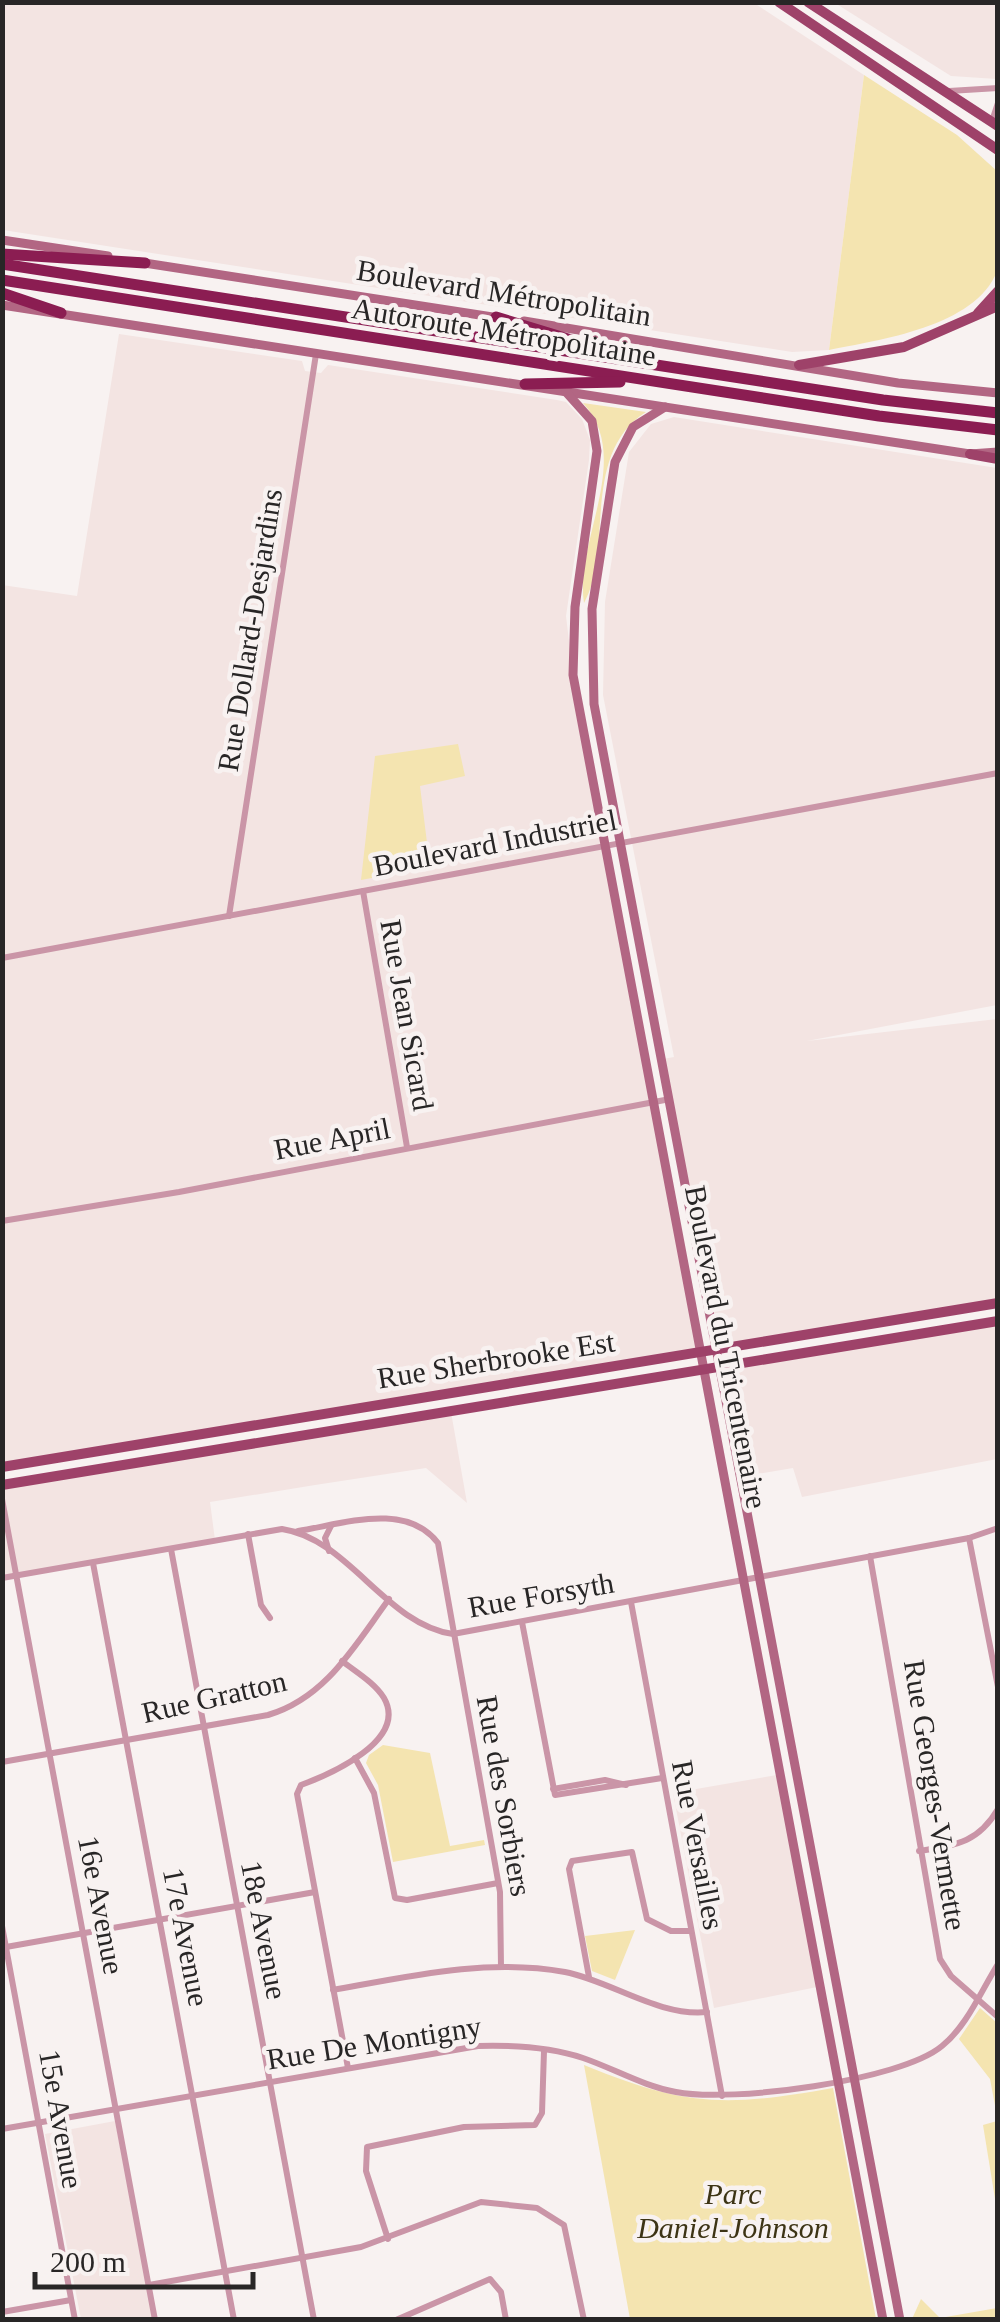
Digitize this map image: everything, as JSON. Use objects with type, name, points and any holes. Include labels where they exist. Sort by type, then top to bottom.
[{"type":"highway","points":[[2,254],[145,263]]},
{"type":"highway","name":"Autoroute Métropolitaine","points":[[2,264],[661,366],[998,413]]},
{"type":"highway","name":"Autoroute Métropolitaine","points":[[2,280],[998,430]]},
{"type":"highway","points":[[2,293],[61,313]]},
{"type":"highway","points":[[496,317],[661,366]]},
{"type":"highway","points":[[525,384],[662,382]]},
{"type":"main road","points":[[779,2],[967,128],[995,151]]},
{"type":"main road","points":[[808,2],[994,124]]},
{"type":"main road","points":[[967,128],[994,124]]},
{"type":"main road","points":[[976,316],[998,291]]},
{"type":"main road","points":[[799,365],[904,347],[998,306]]},
{"type":"main road","points":[[970,454],[998,455]]},
{"type":"main road","name":"Rue Sherbrooke Est","points":[[2,1467],[998,1302]]},
{"type":"main road","points":[[944,1330],[952,1310]]},
{"type":"main road","name":"Rue Sherbrooke Est","points":[[2,1486],[998,1322]]},
{"type":"main road","points":[[841,1347],[854,1326]]},
{"type":"main road","points":[[498,1385],[500,1404]]},
{"type":"main road","points":[[432,1396],[436,1414]]},
{"type":"main road","points":[[261,1424],[264,1442]]},
{"type":"main road","points":[[194,1435],[198,1454]]},
{"type":"street","points":[[943,92],[998,88]]},
{"type":"street","points":[[994,124],[998,103]]},
{"type":"street","name":"Boulevard Métropolitain","points":[[2,240],[898,383],[998,393]]},
{"type":"street","points":[[2,305],[970,454]]},
{"type":"street","name":"Rue Dollard-Desjardins","points":[[229,916],[316,352]]},
{"type":"street","name":"Boulevard du Tricentenaire","points":[[566,392],[589,416],[597,442],[575,607],[572,676],[883,2317]]},
{"type":"street","name":"Boulevard du Tricentenaire","points":[[665,407],[633,427],[617,454],[592,609],[594,704],[899,2316]]},
{"type":"street","points":[[575,607],[592,609]]},
{"type":"street","name":"Boulevard Industriel","points":[[2,958],[998,773]]},
{"type":"street","name":"Rue Jean Sicard","points":[[363,891],[407,1147]]},
{"type":"street","name":"Rue April","points":[[2,1220],[178,1192],[670,1098]]},
{"type":"street","name":"16e Avenue","points":[[2,1499],[155,2320]]},
{"type":"street","name":"Rue des Sorbiers","points":[[332,1525],[386,1518],[408,1520],[428,1531],[438,1543],[498,1882],[501,1966]]},
{"type":"street","points":[[2,1578],[248,1534],[332,1525]]},
{"type":"street","points":[[330,1552],[325,1538],[332,1525]]},
{"type":"street","name":"Rue Forsyth","points":[[294,1531],[330,1552],[425,1625],[453,1634],[969,1538],[998,1528]]},
{"type":"street","points":[[248,1534],[261,1605],[270,1618]]},
{"type":"street","points":[[969,1538],[998,1687]]},
{"type":"street","name":"18e Avenue","points":[[170,1548],[314,2320]]},
{"type":"street","name":"Rue Georges-Vermette","points":[[870,1556],[906,1744],[919,1851],[940,1959],[951,1976],[998,2017]]},
{"type":"street","name":"17e Avenue","points":[[94,1562],[234,2320]]},
{"type":"street","name":"Rue Gratton","points":[[2,1762],[296,1705],[320,1688],[390,1599]]},
{"type":"street","name":"Rue Versailles","points":[[630,1602],[722,2096]]},
{"type":"street","points":[[522,1622],[553,1789],[560,1797],[662,1778]]},
{"type":"street","points":[[342,1662],[376,1688],[388,1710],[383,1732],[355,1758],[298,1788],[348,2068]]},
{"type":"street","points":[[355,1758],[374,1793],[396,1898],[406,1900],[498,1882]]},
{"type":"street","points":[[919,1851],[971,1841],[987,1827],[998,1809]]},
{"type":"street","points":[[588,1977],[569,1869],[572,1862],[632,1852],[650,1922],[675,1932],[691,1931]]},
{"type":"street","points":[[4,1947],[315,1892]]},
{"type":"street","name":"15e Avenue","points":[[2,1926],[75,2320]]},
{"type":"street","name":"Rue De Montigny","points":[[2,2129],[478,2046],[544,2050],[582,2058],[655,2087],[722,2096],[770,2093],[902,2066],[935,2052],[956,2032],[998,1964]]},
{"type":"street","points":[[334,1990],[427,1973],[501,1966],[588,1977],[670,2008],[706,2012]]},
{"type":"street","points":[[388,2238],[366,2171],[367,2147],[464,2127],[535,2125],[542,2118],[544,2050]]},
{"type":"street","points":[[857,2174],[872,2170]]},
{"type":"street","points":[[149,2285],[302,2259],[388,2238],[453,2209],[492,2201],[537,2208],[554,2216],[568,2234],[584,2320]]},
{"type":"street","points":[[868,2238],[884,2235]]},
{"type":"street","points":[[396,2320],[490,2279],[501,2292],[506,2320]]},
{"type":"street","points":[[2,2312],[71,2300]]},
{"type":"street","points":[[883,2317],[899,2316]]},
{"type":"shaded area","points":[[2,3],[754,3],[864,75],[829,350],[792,352],[3,230]]},
{"type":"shaded area","points":[[835,3],[997,3],[997,79],[951,76]]},
{"type":"shaded area","points":[[119,334],[302,361],[305,371],[321,373],[328,365],[557,400],[566,402],[582,419],[590,440],[589,460],[566,616],[573,675],[701,1352],[3,1467],[2,585],[77,596]]},
{"type":"shaded area","points":[[674,417],[997,468],[997,1005],[807,1041],[997,1019],[997,1303],[715,1349],[663,1059],[674,1057],[603,695],[605,602],[629,452],[651,424]]},
{"type":"shaded area","points":[[997,1321],[997,1459],[802,1497],[793,1468],[740,1477],[719,1368]]},
{"type":"shaded area","points":[[451,1412],[467,1503],[426,1468],[315,1485],[210,1502],[215,1540],[3,1578],[3,1485]]},
{"type":"shaded area","points":[[777,1775],[817,1987],[714,2008],[673,1793]]},
{"type":"shaded area","points":[[115,2121],[153,2319],[81,2319],[45,2134]]},
{"type":"green space","points":[[864,75],[957,135],[997,171],[997,271],[986,290],[948,318],[898,335],[829,350]]},
{"type":"green space","points":[[583,403],[646,412],[626,430],[613,452],[605,477],[593,581],[584,603],[583,579],[603,474],[603,449],[597,425]]},
{"type":"green space","points":[[458,744],[465,776],[420,786],[430,867],[361,880],[375,756]]},
{"type":"green space","points":[[383,1745],[430,1753],[450,1846],[484,1840],[485,1845],[393,1862],[378,1785],[366,1763],[369,1755]]},
{"type":"green space","points":[[635,1930],[615,1980],[592,1971],[585,1936]]},
{"type":"green space","points":[[980,2008],[997,2023],[997,2116],[990,2079],[959,2039]]},
{"type":"green space","name":"Parc Daniel-Johnson","points":[[584,2065],[651,2089],[707,2099],[763,2098],[833,2088],[876,2319],[630,2319]]},
{"type":"green space","points":[[997,2121],[998,2205],[996,2205],[983,2125]]},
{"type":"green space","points":[[921,2299],[940,2318],[997,2308],[997,2319],[912,2319]]}]
